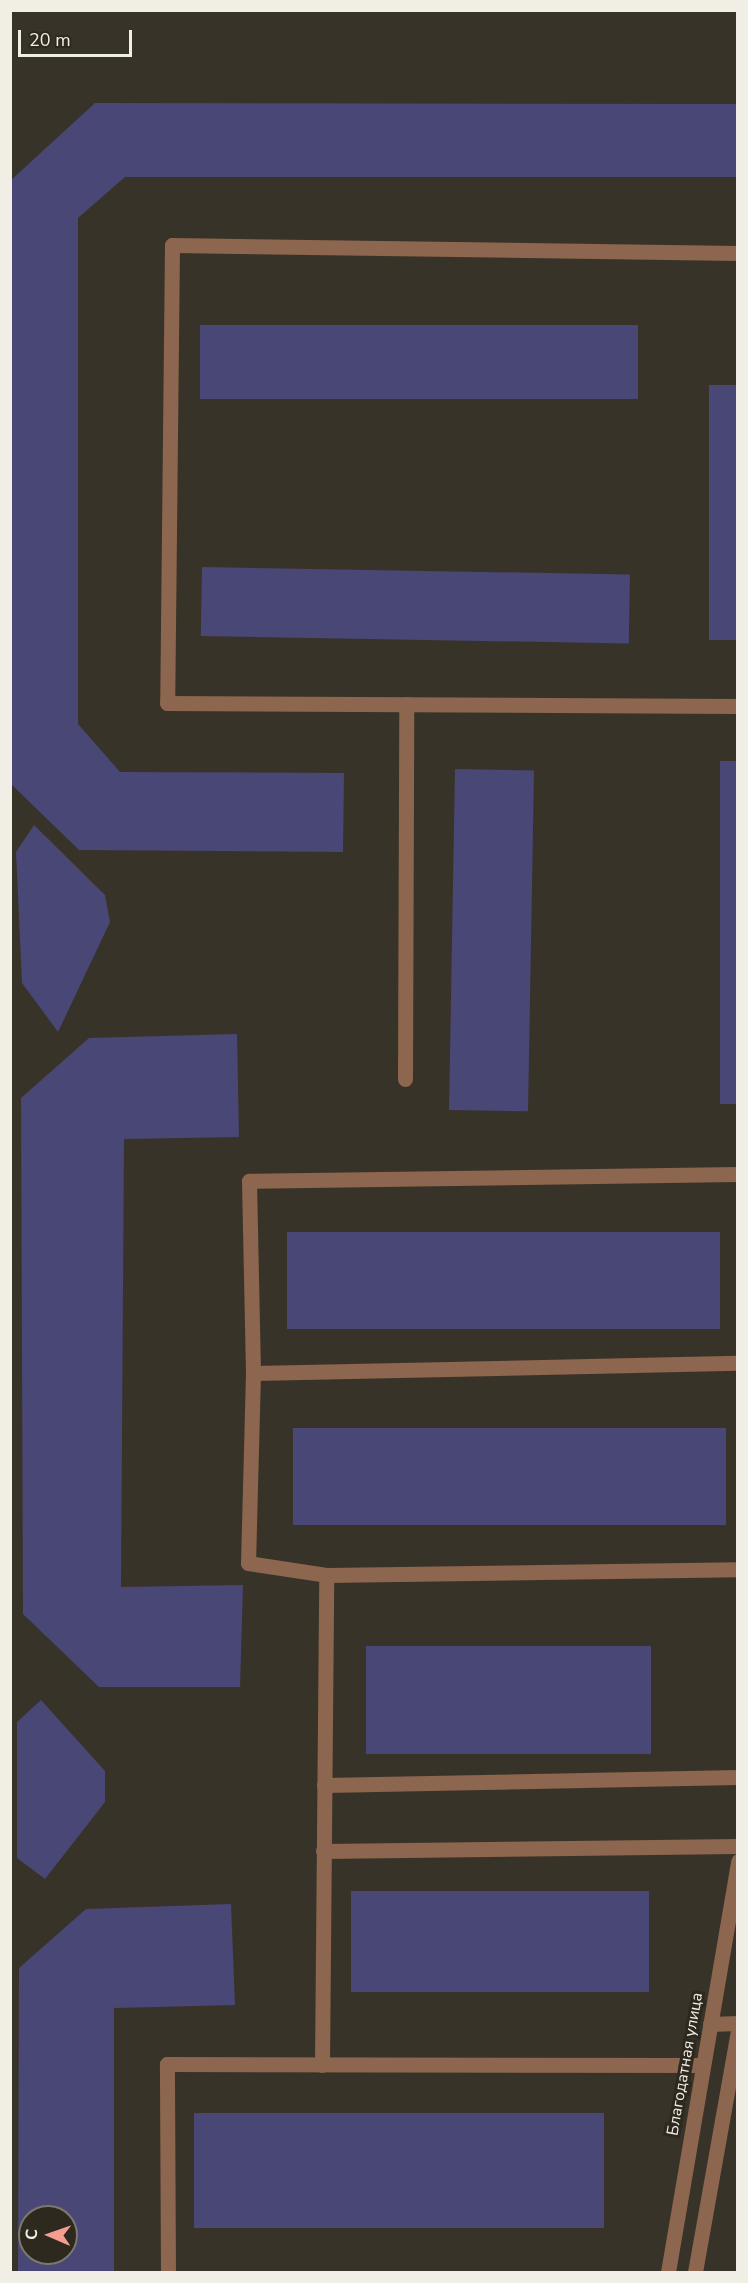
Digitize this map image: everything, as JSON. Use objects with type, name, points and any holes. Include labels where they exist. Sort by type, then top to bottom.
[{"type":"street","points":[[738,253],[172,245],[167,703],[738,706]]},
{"type":"street","points":[[405,1078],[406,704]]},
{"type":"street","points":[[738,1174],[249,1181],[253,1373],[248,1563],[326,1575],[738,1569]]},
{"type":"street","points":[[253,1373],[738,1363]]},
{"type":"street","points":[[322,2065],[326,1575]]},
{"type":"street","points":[[324,1785],[738,1777]]},
{"type":"street","points":[[324,1851],[738,1846]]},
{"type":"street","name":"Благодатная улица","points":[[668,2272],[738,1861]]},
{"type":"street","points":[[710,2024],[738,2023]]},
{"type":"street","points":[[695,2272],[738,2031]]},
{"type":"street","points":[[168,2272],[167,2064],[703,2065]]},
{"type":"building","points":[[95,103],[738,104],[738,177],[125,177],[78,218],[78,724],[120,772],[344,773],[343,852],[79,850],[10,783],[10,181]]},
{"type":"building","points":[[200,325],[638,325],[638,399],[200,399]]},
{"type":"building","points":[[709,385],[738,385],[738,640],[709,640]]},
{"type":"building","points":[[202,567],[630,574],[629,643],[201,636]]},
{"type":"building","points":[[720,761],[738,761],[738,1104],[720,1104]]},
{"type":"building","points":[[455,769],[534,770],[528,1111],[449,1110]]},
{"type":"building","points":[[34,825],[105,895],[110,922],[58,1032],[22,983],[16,852]]},
{"type":"building","points":[[237,1034],[239,1137],[124,1139],[121,1587],[243,1585],[240,1687],[99,1687],[23,1614],[21,1098],[89,1038]]},
{"type":"building","points":[[287,1232],[720,1232],[720,1329],[287,1329]]},
{"type":"building","points":[[293,1428],[726,1428],[726,1525],[293,1525]]},
{"type":"building","points":[[366,1646],[651,1646],[651,1754],[366,1754]]},
{"type":"building","points":[[41,1700],[105,1771],[105,1802],[45,1879],[17,1858],[17,1722]]},
{"type":"building","points":[[351,1891],[649,1891],[649,1992],[351,1992]]},
{"type":"building","points":[[231,1904],[235,2005],[114,2008],[114,2272],[18,2272],[18,2265],[78,2265],[78,2205],[18,2205],[19,1968],[86,1909]]},
{"type":"building","points":[[194,2113],[604,2113],[604,2228],[194,2228]]}]
